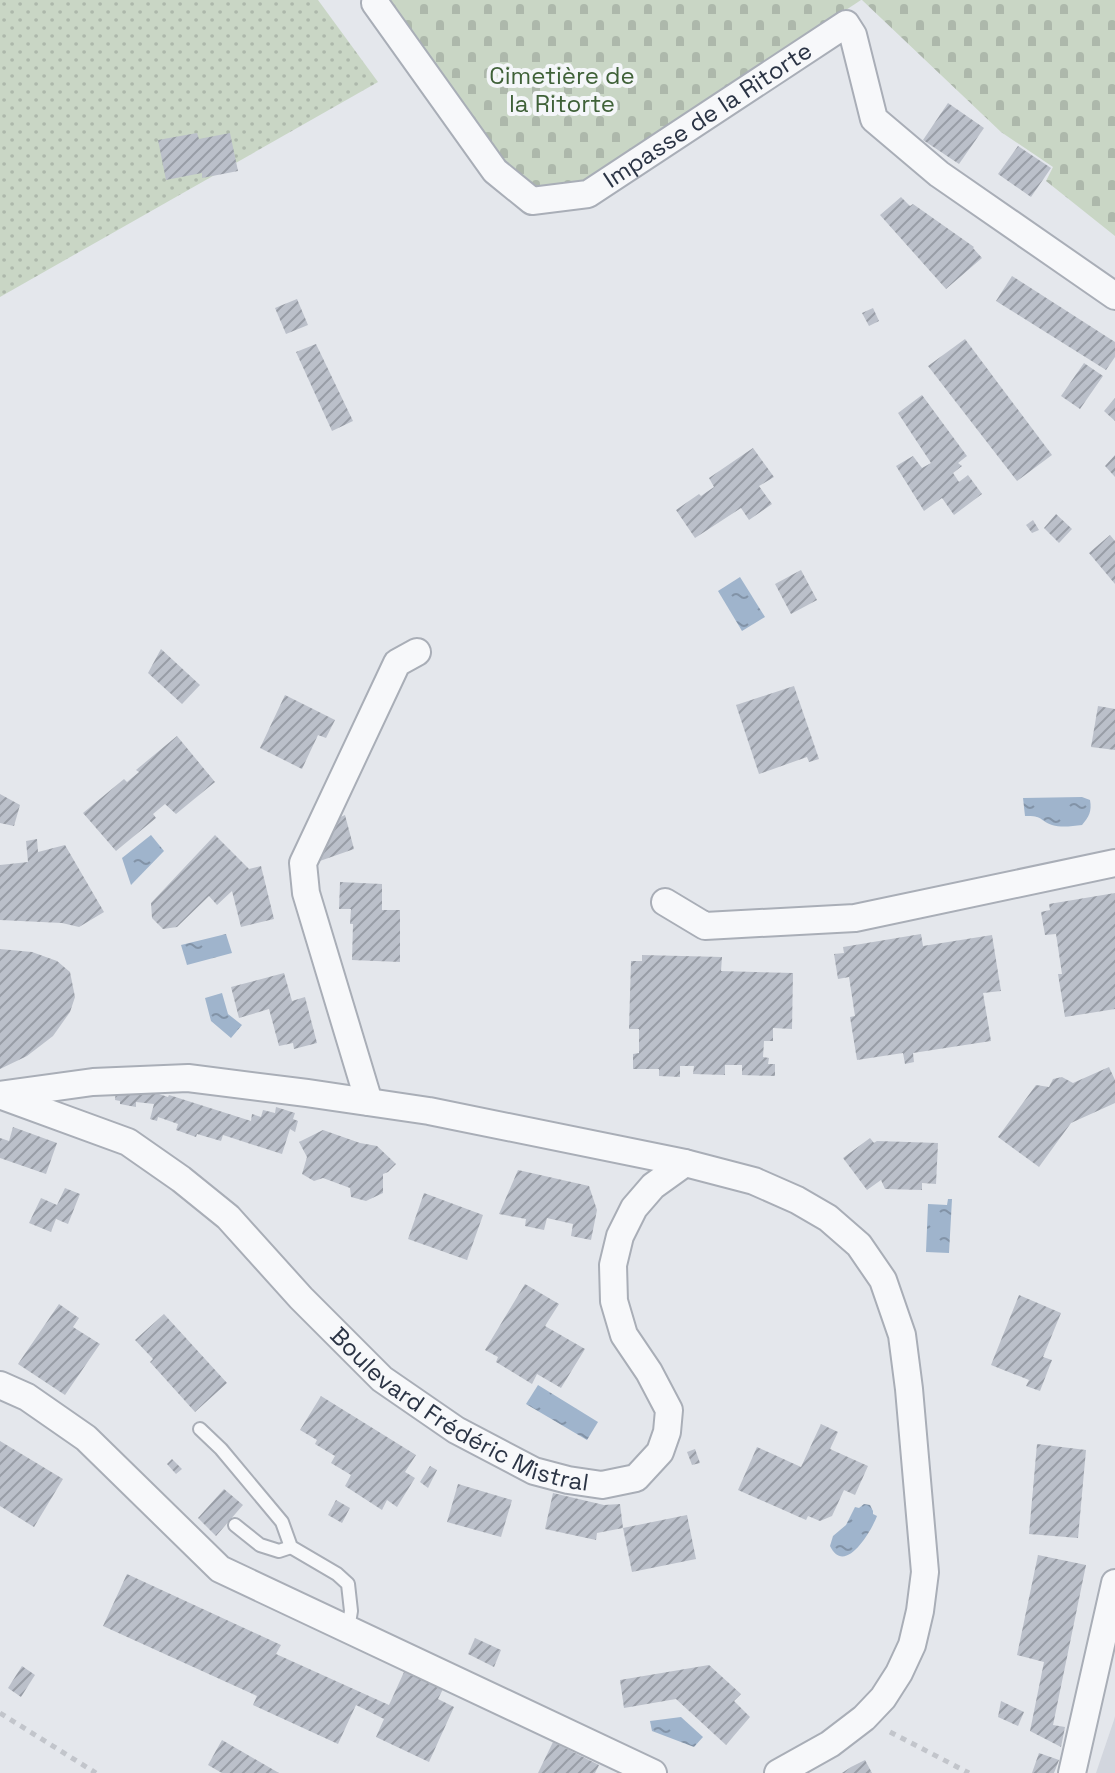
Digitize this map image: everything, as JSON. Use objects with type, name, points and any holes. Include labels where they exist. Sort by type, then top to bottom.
[{"type":"street","name":"Impasse de la Ritorte","points":[[375,3],[495,171],[532,201],[588,194],[846,24],[853,35],[874,119],[939,174],[1115,296]]},
{"type":"street","points":[[369,1102],[306,893],[303,863],[397,663],[417,652]]},
{"type":"street","points":[[665,902],[705,926],[855,918],[1115,863]]},
{"type":"street","name":"Boulevard Frédéric Mistral","points":[[0,1095],[93,1082],[188,1078],[429,1111],[685,1163],[754,1181],[828,1218],[859,1245],[883,1280],[902,1335],[925,1572],[920,1611],[912,1645],[883,1698],[864,1718],[830,1744],[778,1773]]},
{"type":"street","name":"Boulevard Frédéric Mistral","points":[[0,1095],[128,1142],[181,1179],[228,1217],[301,1298],[382,1379],[456,1430],[534,1471],[602,1485],[636,1478],[660,1452],[667,1432],[669,1410],[649,1372],[624,1335],[614,1301],[613,1265],[620,1236],[634,1208],[653,1186],[685,1163]]},
{"type":"street","points":[[0,1385],[27,1397],[86,1438],[220,1569],[653,1773]]},
{"type":"street","points":[[1072,1773],[1115,1583]]},
{"type":"lane","points":[[200,1429],[221,1449],[282,1522],[291,1547],[348,1584],[351,1611],[348,1629]]},
{"type":"lane","points":[[235,1525],[260,1545],[279,1551],[291,1547]]},
{"type":"path","points":[[0,1713],[96,1773]]},
{"type":"path","points":[[864,1718],[969,1773]]},
{"type":"shaded area","points":[[1115,1716],[1115,1773],[1096,1773],[1114,1720]]},
{"type":"green space","points":[[0,0],[318,0],[378,82],[0,297]]},
{"type":"green space","name":"Cimetière de la Ritorte","points":[[388,0],[861,0],[582,185],[537,188],[504,163]]},
{"type":"green space","points":[[862,0],[1115,0],[1115,236],[1046,181],[1053,167],[1001,132]]},
{"type":"water","points":[[740,577],[765,617],[742,631],[718,591]]},
{"type":"water","points":[[1082,797],[1090,800],[1091,807],[1082,825],[1056,826],[1038,817],[1025,816],[1023,798]]},
{"type":"water","points":[[151,835],[164,851],[131,885],[122,858]]},
{"type":"water","points":[[226,934],[232,953],[187,965],[181,945]]},
{"type":"water","points":[[222,993],[228,1014],[242,1025],[231,1038],[211,1021],[205,998]]},
{"type":"water","points":[[948,1199],[952,1199],[949,1253],[926,1252],[928,1204],[947,1205]]},
{"type":"water","points":[[538,1385],[598,1422],[587,1440],[526,1404]]},
{"type":"water","points":[[870,1505],[877,1516],[870,1531],[850,1554],[836,1554],[830,1546],[833,1536],[846,1525],[855,1507]]},
{"type":"water","points":[[681,1717],[703,1737],[694,1747],[652,1731],[650,1721]]},
{"type":"building","points":[[948,103],[984,128],[959,164],[923,140]]},
{"type":"building","points":[[197,133],[199,139],[230,133],[238,171],[202,178],[202,173],[166,180],[158,140]]},
{"type":"building","points":[[1018,146],[1051,168],[1031,197],[998,174]]},
{"type":"building","points":[[901,197],[974,247],[982,258],[946,289],[880,215]]},
{"type":"building","points":[[1012,276],[1115,342],[1115,357],[1106,370],[996,301]]},
{"type":"building","points":[[297,299],[308,325],[286,334],[275,308]]},
{"type":"building","points":[[873,308],[879,321],[869,326],[862,313]]},
{"type":"building","points":[[965,339],[1052,455],[1017,481],[928,366]]},
{"type":"building","points":[[316,344],[353,421],[332,431],[296,352]]},
{"type":"building","points":[[1084,363],[1103,376],[1080,409],[1061,396]]},
{"type":"building","points":[[922,395],[967,456],[958,463],[962,466],[953,473],[959,482],[968,475],[982,494],[954,515],[942,498],[924,511],[896,466],[913,456],[922,468],[931,463],[898,413]]},
{"type":"building","points":[[1115,398],[1115,421],[1104,411]]},
{"type":"building","points":[[753,448],[774,477],[759,486],[772,504],[749,520],[741,508],[695,538],[676,510],[714,487],[709,478]]},
{"type":"building","points":[[1115,455],[1115,477],[1105,466]]},
{"type":"building","points":[[1056,514],[1072,529],[1059,543],[1044,528]]},
{"type":"building","points":[[1033,520],[1039,530],[1032,533],[1026,525]]},
{"type":"building","points":[[1110,535],[1115,541],[1115,584],[1089,553]]},
{"type":"building","points":[[801,570],[817,600],[791,614],[775,584]]},
{"type":"building","points":[[161,649],[200,685],[182,704],[148,673]]},
{"type":"building","points":[[794,686],[819,759],[809,762],[807,757],[759,774],[736,705]]},
{"type":"building","points":[[285,695],[335,720],[326,738],[318,735],[302,769],[260,748]]},
{"type":"building","points":[[1098,706],[1115,709],[1115,750],[1091,747]]},
{"type":"building","points":[[177,736],[215,782],[176,814],[165,804],[153,814],[156,818],[116,851],[83,813],[124,779],[127,782],[139,772],[136,770]]},
{"type":"building","points":[[0,794],[20,805],[14,826],[0,823]]},
{"type":"building","points":[[345,815],[354,849],[317,862],[332,821]]},
{"type":"building","points":[[215,835],[249,869],[261,866],[274,919],[241,927],[232,891],[217,905],[209,896],[177,927],[163,929],[152,918],[151,903]]},
{"type":"building","points":[[37,839],[38,852],[65,845],[104,912],[79,927],[62,923],[0,920],[0,865],[28,862],[26,841]]},
{"type":"building","points":[[340,882],[382,884],[382,910],[400,910],[400,962],[352,960],[351,909],[339,909]]},
{"type":"building","points":[[1115,893],[1115,1009],[1065,1017],[1056,934],[1045,935],[1041,912],[1050,910],[1049,904]]},
{"type":"building","points":[[921,934],[923,946],[992,935],[1001,991],[983,993],[991,1041],[913,1053],[914,1062],[905,1064],[903,1053],[857,1060],[850,1017],[855,1016],[849,977],[838,979],[834,954],[844,953],[843,947]]},
{"type":"building","points":[[0,949],[32,952],[57,961],[70,972],[75,997],[70,1012],[53,1036],[27,1056],[0,1069]]},
{"type":"building","points":[[642,955],[722,957],[721,971],[793,973],[792,1029],[773,1028],[773,1041],[764,1041],[763,1057],[769,1058],[768,1064],[775,1064],[775,1076],[742,1075],[742,1065],[725,1065],[725,1075],[693,1074],[694,1066],[680,1066],[680,1077],[659,1076],[659,1069],[633,1069],[633,1054],[639,1053],[639,1029],[629,1029],[631,961],[642,961]]},
{"type":"building","points":[[284,973],[292,1001],[305,997],[317,1043],[294,1049],[293,1043],[279,1046],[269,1009],[239,1018],[231,987]]},
{"type":"building","points":[[1109,1067],[1115,1080],[1115,1103],[1071,1123],[1039,1167],[998,1137],[1036,1085],[1049,1087],[1053,1079],[1062,1077],[1073,1083]]},
{"type":"building","points":[[116,1089],[169,1095],[251,1121],[252,1114],[261,1117],[263,1110],[275,1113],[276,1107],[295,1113],[293,1119],[298,1121],[295,1132],[290,1129],[282,1154],[223,1135],[221,1141],[176,1130],[178,1124],[158,1117],[157,1121],[150,1119],[154,1104],[136,1102],[136,1107],[120,1104],[115,1100]]},
{"type":"building","points":[[13,1127],[57,1143],[46,1174],[0,1158],[0,1138],[9,1141]]},
{"type":"building","points":[[323,1130],[377,1146],[396,1164],[383,1174],[383,1193],[366,1201],[351,1197],[350,1188],[323,1178],[314,1181],[302,1174],[307,1157],[299,1142]]},
{"type":"building","points":[[870,1138],[874,1143],[938,1143],[936,1184],[922,1183],[922,1190],[885,1189],[881,1180],[867,1190],[843,1158]]},
{"type":"building","points":[[518,1170],[589,1186],[597,1210],[591,1240],[571,1236],[573,1224],[547,1218],[544,1230],[525,1226],[526,1219],[499,1214]]},
{"type":"building","points":[[65,1188],[80,1194],[68,1224],[56,1219],[51,1232],[29,1223],[41,1198],[57,1205]]},
{"type":"building","points":[[424,1193],[483,1215],[467,1260],[408,1239]]},
{"type":"building","points":[[525,1284],[559,1304],[545,1326],[585,1349],[561,1388],[537,1374],[532,1384],[496,1362],[498,1357],[485,1350]]},
{"type":"building","points":[[1019,1295],[1061,1313],[1043,1357],[1052,1360],[1040,1391],[1026,1386],[1029,1380],[991,1365]]},
{"type":"building","points":[[59,1304],[79,1318],[73,1327],[100,1344],[65,1395],[18,1364]]},
{"type":"building","points":[[164,1314],[227,1383],[195,1412],[150,1362],[153,1359],[135,1340]]},
{"type":"building","points":[[321,1396],[416,1455],[405,1472],[415,1478],[397,1507],[387,1500],[382,1510],[345,1486],[351,1475],[331,1463],[335,1456],[300,1430]]},
{"type":"building","points":[[821,1424],[838,1432],[830,1449],[868,1466],[855,1495],[844,1490],[832,1516],[820,1521],[808,1516],[806,1520],[738,1490],[757,1447],[801,1467]]},
{"type":"building","points":[[0,1441],[63,1479],[34,1527],[0,1506]]},
{"type":"building","points":[[1037,1444],[1086,1450],[1078,1538],[1029,1534]]},
{"type":"building","points":[[695,1449],[700,1463],[692,1465],[687,1452]]},
{"type":"building","points":[[172,1459],[182,1469],[176,1474],[167,1464]]},
{"type":"building","points":[[430,1466],[437,1470],[428,1488],[420,1482]]},
{"type":"building","points":[[458,1484],[512,1500],[501,1537],[447,1522]]},
{"type":"building","points":[[224,1489],[243,1505],[216,1536],[198,1518]]},
{"type":"building","points":[[553,1493],[604,1505],[620,1504],[623,1528],[597,1533],[596,1540],[545,1529]]},
{"type":"building","points":[[336,1500],[350,1508],[342,1523],[328,1515]]},
{"type":"building","points":[[687,1515],[696,1559],[632,1572],[623,1528]]},
{"type":"building","points":[[1038,1555],[1086,1565],[1053,1725],[1065,1727],[1061,1747],[1030,1731],[1044,1662],[1017,1655]]},
{"type":"building","points":[[127,1574],[281,1645],[276,1654],[389,1705],[404,1672],[443,1689],[438,1699],[454,1707],[429,1762],[376,1737],[384,1719],[356,1705],[338,1744],[253,1705],[257,1696],[103,1626]]},
{"type":"building","points":[[475,1638],[501,1650],[494,1667],[468,1654]]},
{"type":"building","points":[[709,1665],[741,1694],[734,1701],[750,1717],[726,1745],[676,1699],[624,1708],[620,1680]]},
{"type":"building","points":[[22,1666],[35,1675],[21,1697],[8,1688]]},
{"type":"building","points":[[1001,1701],[1024,1712],[1018,1726],[998,1717]]},
{"type":"building","points":[[222,1740],[279,1773],[222,1773],[208,1765]]},
{"type":"building","points":[[553,1742],[599,1765],[595,1773],[538,1773]]},
{"type":"building","points":[[1039,1753],[1059,1760],[1054,1773],[1032,1773]]},
{"type":"building","points":[[865,1760],[872,1773],[842,1773],[851,1767]]}]
